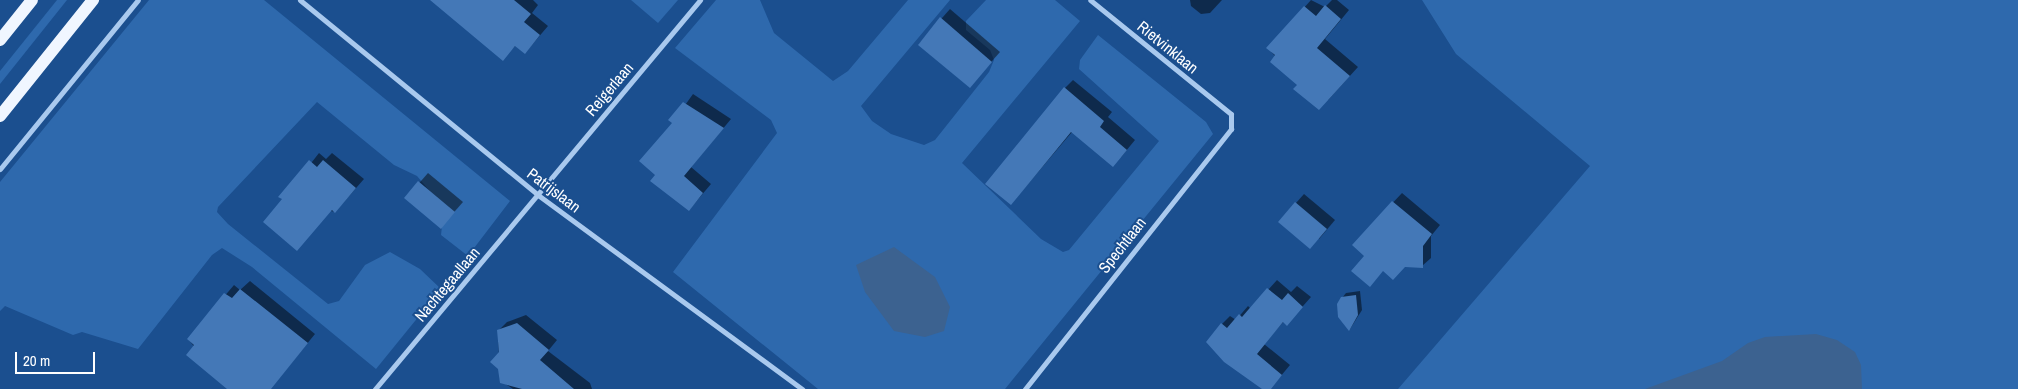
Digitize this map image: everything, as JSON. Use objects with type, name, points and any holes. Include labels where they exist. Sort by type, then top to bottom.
[{"type":"main road","points":[[0,40],[32,0]]},
{"type":"main road","points":[[0,116],[93,0]]},
{"type":"street","points":[[0,169],[138,0]]},
{"type":"street","name":"Patrijslaan","points":[[300,0],[538,195],[802,389]]},
{"type":"street","name":"Reigerlaan","points":[[538,195],[700,0]]},
{"type":"street","name":"Rietvinklaan","points":[[1090,0],[1230,114]]},
{"type":"street","name":"Spechtlaan","points":[[1025,389],[1231,129],[1230,114]]},
{"type":"street","name":"Nachtegaallaan","points":[[375,389],[538,195]]},
{"type":"shaded area","points":[[57,0],[67,0],[0,84],[0,71]]},
{"type":"shaded area","points":[[149,0],[264,0],[510,201],[468,256],[441,235],[444,208],[417,176],[394,165],[317,102],[218,207],[217,212],[228,224],[328,304],[339,301],[365,265],[390,252],[420,269],[441,289],[376,369],[252,267],[222,248],[212,255],[138,349],[82,332],[73,335],[5,306],[0,311],[0,182]]},
{"type":"shaded area","points":[[631,0],[678,0],[658,23]]},
{"type":"shaded area","points":[[716,0],[760,0],[774,33],[833,81],[848,71],[908,0],[950,0],[861,106],[872,121],[891,134],[924,145],[935,140],[989,72],[994,60],[990,50],[966,30],[966,21],[986,0],[1055,0],[1080,21],[962,163],[1041,239],[1063,252],[1069,250],[1159,141],[1079,69],[1080,60],[1098,35],[1206,122],[1213,134],[1005,389],[818,389],[673,272],[777,133],[771,120],[675,48]]},
{"type":"shaded area","points":[[1422,0],[2018,0],[2018,389],[1398,389],[1590,166],[1456,54]]},
{"type":"shaded area","points":[[894,247],[935,277],[950,307],[944,331],[925,337],[894,331],[865,292],[856,265]]},
{"type":"shaded area","points":[[1816,334],[1837,340],[1855,352],[1861,365],[1862,389],[1645,389],[1722,361],[1748,343],[1765,337]]},
{"type":"building","points":[[430,0],[514,0],[531,14],[524,22],[540,35],[525,54],[515,46],[503,61]]},
{"type":"building","points":[[1325,5],[1341,19],[1317,48],[1350,76],[1319,110],[1293,89],[1297,85],[1270,62],[1275,55],[1266,48],[1304,6],[1316,16]]},
{"type":"building","points":[[940,17],[992,62],[970,88],[918,45]]},
{"type":"building","points":[[1064,87],[1104,121],[1100,127],[1127,150],[1113,167],[1071,132],[1011,205],[985,184]]},
{"type":"building","points":[[683,102],[724,128],[684,176],[703,193],[689,211],[650,181],[655,175],[639,161],[672,123],[668,120]]},
{"type":"building","points":[[309,160],[317,167],[323,160],[356,188],[335,213],[332,210],[297,251],[263,222],[282,199],[278,197]]},
{"type":"building","points":[[418,181],[455,212],[441,229],[404,198]]},
{"type":"building","points":[[1392,201],[1432,234],[1423,246],[1423,268],[1405,267],[1393,280],[1383,271],[1370,287],[1351,271],[1364,256],[1352,245]]},
{"type":"building","points":[[1295,202],[1327,229],[1310,249],[1278,222]]},
{"type":"building","points":[[1267,288],[1282,300],[1288,293],[1303,307],[1287,326],[1283,322],[1257,354],[1282,375],[1271,389],[1262,389],[1224,362],[1206,342],[1221,323],[1227,328],[1239,314],[1242,317]]},
{"type":"building","points":[[240,289],[308,343],[271,389],[227,389],[186,355],[194,345],[187,339],[224,293],[232,298]]},
{"type":"building","points":[[1356,295],[1358,315],[1349,331],[1338,317],[1337,304],[1341,297]]},
{"type":"building","points":[[517,323],[549,350],[540,360],[574,389],[522,389],[500,383],[498,369],[490,362],[499,352],[497,330]]}]
